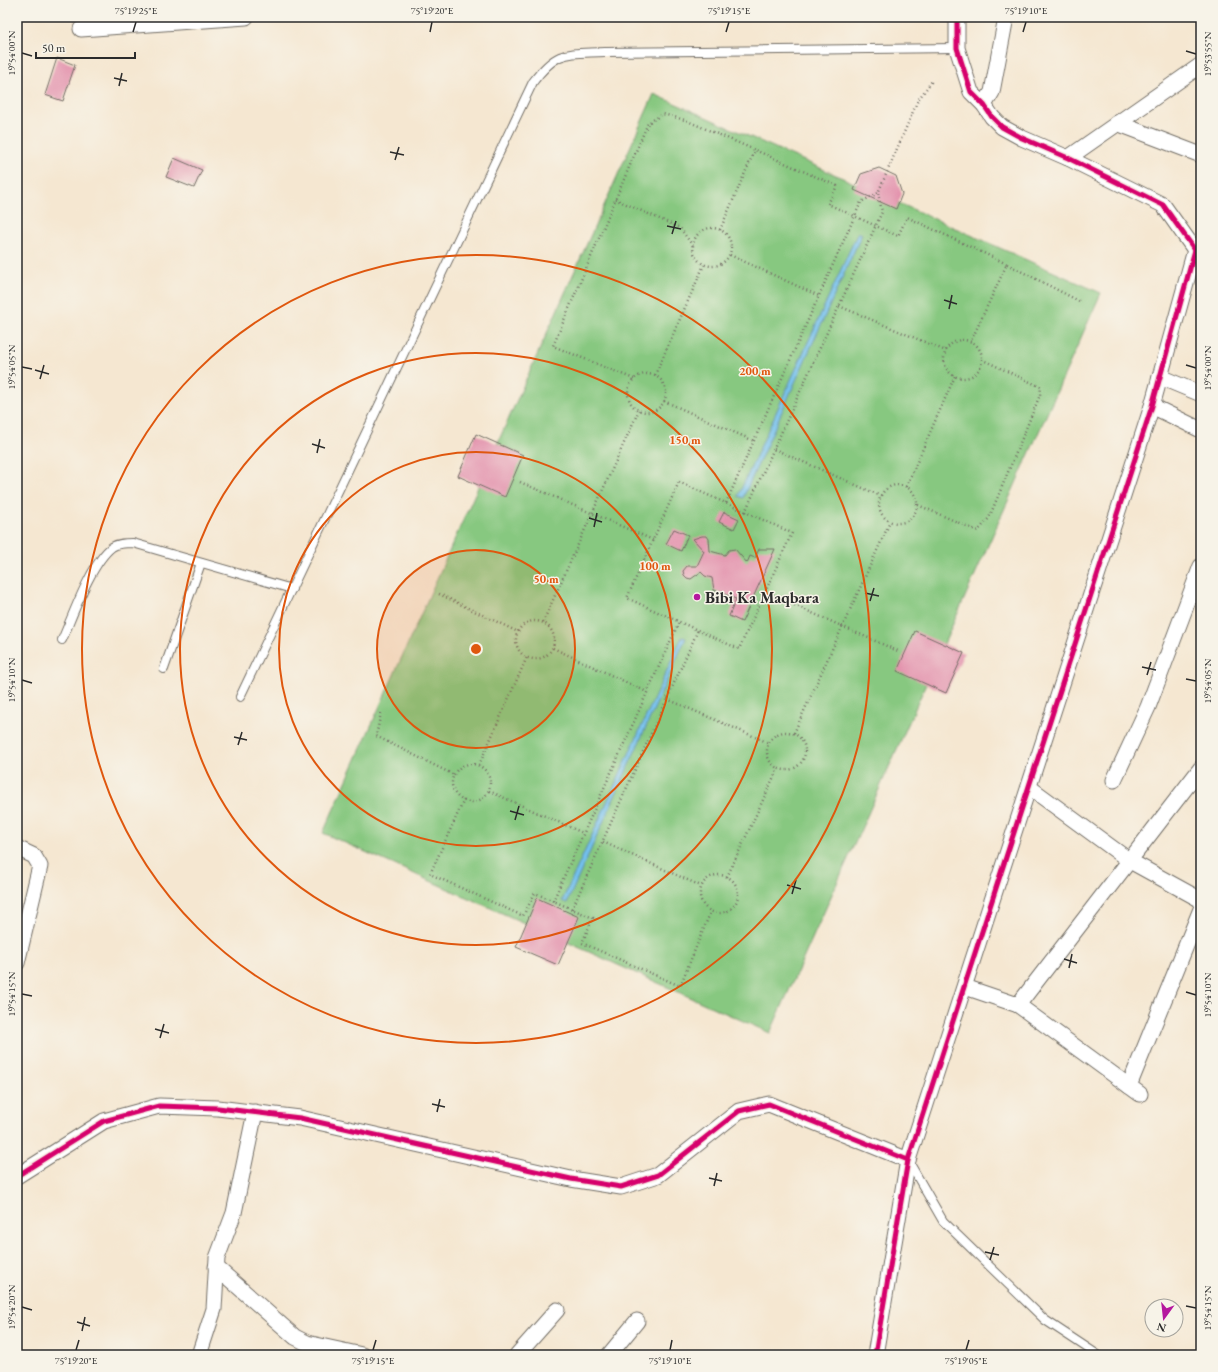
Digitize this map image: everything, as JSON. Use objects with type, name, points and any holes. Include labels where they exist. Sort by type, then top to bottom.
[{"type":"street","points":[[81,29],[246,17]]},
{"type":"street","points":[[875,1355],[908,1160],[1152,406],[1195,250],[1163,205],[1002,127],[971,92],[957,48],[957,17]]},
{"type":"street","points":[[984,105],[992,92],[1006,17]]},
{"type":"street","points":[[1068,158],[1201,65]]},
{"type":"street","points":[[1117,123],[1201,155]]},
{"type":"street","points":[[1160,377],[1201,394]]},
{"type":"street","points":[[1152,406],[1201,430]]},
{"type":"street","points":[[1114,780],[1148,707],[1201,566]]},
{"type":"street","points":[[1018,1005],[1201,768]]},
{"type":"street","points":[[1028,787],[1130,861],[1201,900]]},
{"type":"street","points":[[17,964],[40,866],[34,856],[18,852]]},
{"type":"street","points":[[965,987],[1018,1005],[1135,1090],[1201,908]]},
{"type":"street","points":[[17,1176],[104,1121],[159,1106],[218,1108],[300,1118],[571,1179],[621,1187],[658,1175],[739,1111],[769,1104],[908,1160]]},
{"type":"street","points":[[199,1355],[214,1309],[216,1267],[220,1249],[234,1213],[255,1112]]},
{"type":"street","points":[[216,1267],[295,1337],[307,1343],[362,1355]]},
{"type":"street","points":[[518,1355],[557,1310]]},
{"type":"street","points":[[610,1355],[637,1321]]},
{"type":"lane","points":[[240,697],[533,82],[551,60],[570,54],[605,52],[957,48]]},
{"type":"lane","points":[[62,640],[97,563],[113,547],[123,543],[133,543],[292,590]]},
{"type":"lane","points":[[164,669],[201,563]]},
{"type":"lane","points":[[908,1160],[943,1221],[1045,1320],[1098,1355]]},
{"type":"path","points":[[745,512],[882,212],[878,194],[918,100],[932,81]]},
{"type":"path","points":[[634,379],[553,346],[648,123],[663,114],[685,120],[836,186],[828,204],[875,226],[898,236],[907,217],[1007,264],[1079,301]]},
{"type":"path","points":[[720,230],[755,150]]},
{"type":"path","points":[[726,503],[861,202],[878,194]]},
{"type":"path","points":[[615,199],[680,228],[693,246],[694,254],[704,265],[719,265],[730,255],[730,240],[726,234],[720,230],[712,228],[705,229],[699,233],[693,246]]},
{"type":"path","points":[[730,255],[820,296]]},
{"type":"path","points":[[971,341],[1007,264]]},
{"type":"path","points":[[655,375],[704,265]]},
{"type":"path","points":[[839,306],[946,351]]},
{"type":"path","points":[[956,341],[971,341],[981,352],[983,360],[981,367],[977,373],[963,378],[955,376],[949,372],[945,366],[944,358],[946,351],[956,341]]},
{"type":"path","points":[[918,505],[978,531],[989,518],[1040,395],[1041,388],[983,360]]},
{"type":"path","points":[[640,375],[655,375],[665,386],[666,393],[664,401],[660,407],[654,411],[646,412],[639,410],[633,406],[627,392],[629,385],[640,375]]},
{"type":"path","points":[[906,487],[955,376]]},
{"type":"path","points":[[664,401],[754,441]]},
{"type":"path","points":[[543,622],[639,410]]},
{"type":"path","points":[[774,449],[881,496]]},
{"type":"path","points":[[520,482],[653,540]]},
{"type":"path","points":[[679,482],[745,512],[792,533],[739,649],[627,598],[679,482]]},
{"type":"path","points":[[891,486],[906,487],[912,491],[916,497],[918,505],[916,512],[905,522],[898,523],[890,522],[884,517],[880,511],[879,503],[885,490],[891,486]]},
{"type":"path","points":[[794,733],[844,627],[890,522]]},
{"type":"path","points":[[765,592],[900,652]]},
{"type":"path","points":[[439,594],[518,632]]},
{"type":"path","points":[[528,622],[543,622],[553,633],[553,648],[542,658],[535,659],[527,657],[521,653],[517,647],[516,639],[518,632],[522,626],[528,622]]},
{"type":"path","points":[[553,901],[679,622]]},
{"type":"path","points":[[572,909],[698,630]]},
{"type":"path","points":[[553,648],[647,692]]},
{"type":"path","points":[[479,765],[527,657]]},
{"type":"path","points":[[667,699],[769,743]]},
{"type":"path","points":[[381,713],[376,736],[454,775]]},
{"type":"path","points":[[787,731],[794,733],[801,738],[804,744],[804,759],[800,765],[793,769],[778,768],[772,764],[768,757],[767,750],[769,743],[773,737],[780,733],[787,731]]},
{"type":"path","points":[[465,765],[479,765],[486,770],[490,776],[491,783],[489,791],[485,797],[478,801],[471,802],[464,800],[457,796],[454,790],[452,782],[454,775],[458,769],[465,765]]},
{"type":"path","points":[[727,877],[778,768]]},
{"type":"path","points":[[489,791],[583,833]]},
{"type":"path","points":[[464,800],[430,874],[524,916],[535,892],[593,918],[582,943],[680,986],[711,912]]},
{"type":"path","points":[[603,842],[701,886]]},
{"type":"path","points":[[719,875],[727,877],[737,887],[738,895],[736,902],[732,908],[726,912],[711,912],[701,901],[699,894],[701,886],[712,876],[719,875]]},
{"type":"green space","name":"Bibi Ka Maqbara","points":[[654,94],[1101,293],[770,1033],[323,833]]},
{"type":"water","points":[[858,232],[862,234],[743,498],[738,496]]},
{"type":"water","points":[[682,637],[686,638],[567,903],[562,901]]},
{"type":"building","points":[[57,58],[75,65],[63,101],[45,95]]},
{"type":"building","points":[[174,158],[202,170],[194,188],[166,177]]},
{"type":"building","points":[[879,168],[896,176],[902,194],[896,209],[854,190],[861,174]]},
{"type":"building","points":[[476,434],[523,455],[505,497],[458,476]]},
{"type":"building","points":[[724,512],[739,519],[734,529],[719,522]]},
{"type":"building","points":[[674,529],[688,535],[681,551],[666,544]]},
{"type":"building","points":[[707,536],[709,539],[710,551],[725,555],[729,550],[735,549],[747,563],[750,556],[755,558],[759,549],[775,549],[742,622],[729,616],[736,599],[714,590],[712,578],[705,576],[701,572],[691,579],[684,575],[683,571],[687,566],[697,566],[704,551],[693,539]]},
{"type":"building","points":[[915,631],[964,653],[946,693],[897,671]]},
{"type":"building","points":[[537,898],[579,917],[558,965],[516,947]]},
{"type":"waterway","points":[[1192,1355],[1201,1351]]},
{"type":"cycle path","points":[[875,1355],[908,1160],[1152,406],[1195,250],[1163,205],[1002,127],[971,92],[957,48],[957,17]]},
{"type":"cycle path","points":[[17,1176],[104,1121],[159,1106],[218,1108],[300,1118],[571,1179],[621,1187],[658,1175],[739,1111],[769,1104],[908,1160]]},
{"type":"place","name":"Bibi Ka Maqbara","points":[[697,597]]}]
